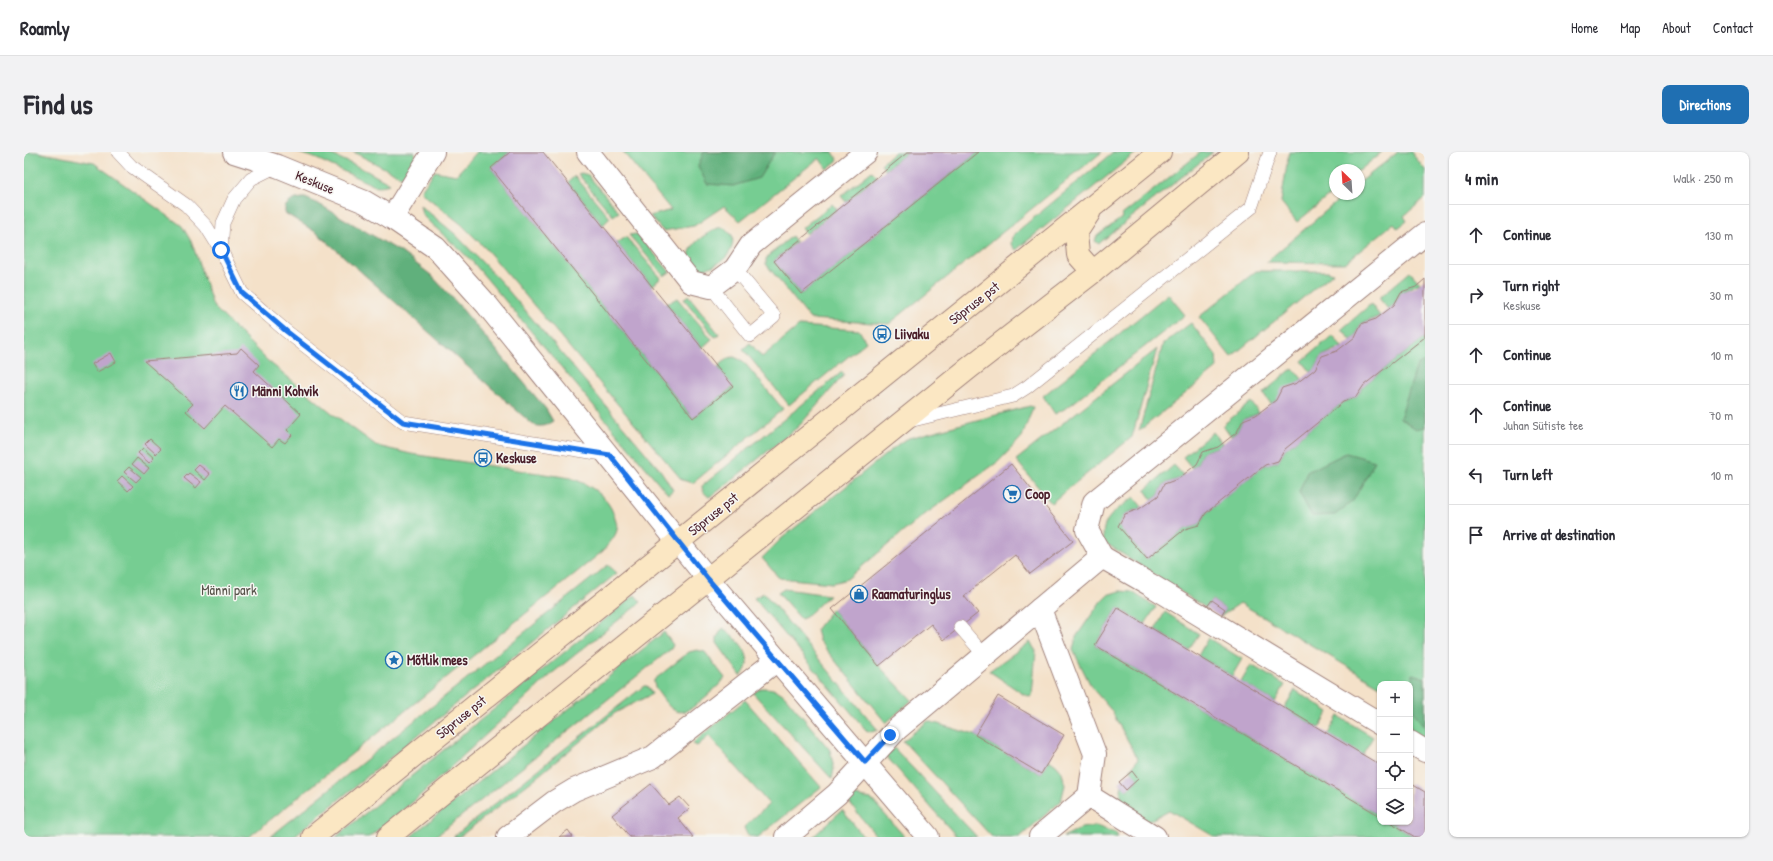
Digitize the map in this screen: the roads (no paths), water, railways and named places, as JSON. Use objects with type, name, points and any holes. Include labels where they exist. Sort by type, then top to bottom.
[{"type":"main road","name":"Sõpruse pst","points":[[313,837],[1160,152]]},
{"type":"main road","points":[[388,837],[902,422],[1093,272],[1238,152]]},
{"type":"main road","name":"Sõpruse pst","points":[[1093,272],[1078,255],[1076,233],[1094,206]]},
{"type":"street","name":"Keskuse","points":[[234,152],[277,166],[365,202],[392,218],[436,248],[487,305],[610,455],[708,579],[928,837]]},
{"type":"street","points":[[392,218],[432,152]]},
{"type":"street","points":[[588,152],[691,282],[711,287],[735,269],[751,245],[866,152]]},
{"type":"street","points":[[1377,722],[1102,557],[1087,530],[1094,502],[1425,234]]},
{"type":"street","points":[[786,837],[837,794],[890,735],[1102,557]]},
{"type":"street","points":[[1040,609],[1095,754],[1089,796],[1040,837]]},
{"type":"street","points":[[508,837],[554,802],[574,790],[653,757],[777,660]]},
{"type":"street","points":[[1413,744],[1425,752]]},
{"type":"street","points":[[1089,796],[1155,837]]},
{"type":"lane","points":[[118,152],[130,166],[186,205],[206,226],[221,250],[242,293],[293,336],[403,422],[610,455]]},
{"type":"lane","points":[[902,422],[1013,396],[1027,387],[1251,208],[1270,152]]},
{"type":"lane","points":[[221,250],[223,223],[234,199],[251,179],[277,166]]},
{"type":"lane","points":[[711,287],[750,336],[774,316],[735,269]]},
{"type":"lane","points":[[960,627],[985,656]]},
{"type":"place","name":"Liivaku","points":[[882,334]]},
{"type":"place","name":"Männi Kohvik","points":[[239,391]]},
{"type":"place","name":"Keskuse","points":[[483,458]]},
{"type":"place","name":"Coop","points":[[1012,494]]},
{"type":"place","name":"Raamaturinglus","points":[[859,594]]},
{"type":"place","name":"Mõtlik mees","points":[[394,660]]},
{"type":"park label","name":"Männi park","points":[[229,590]]}]
